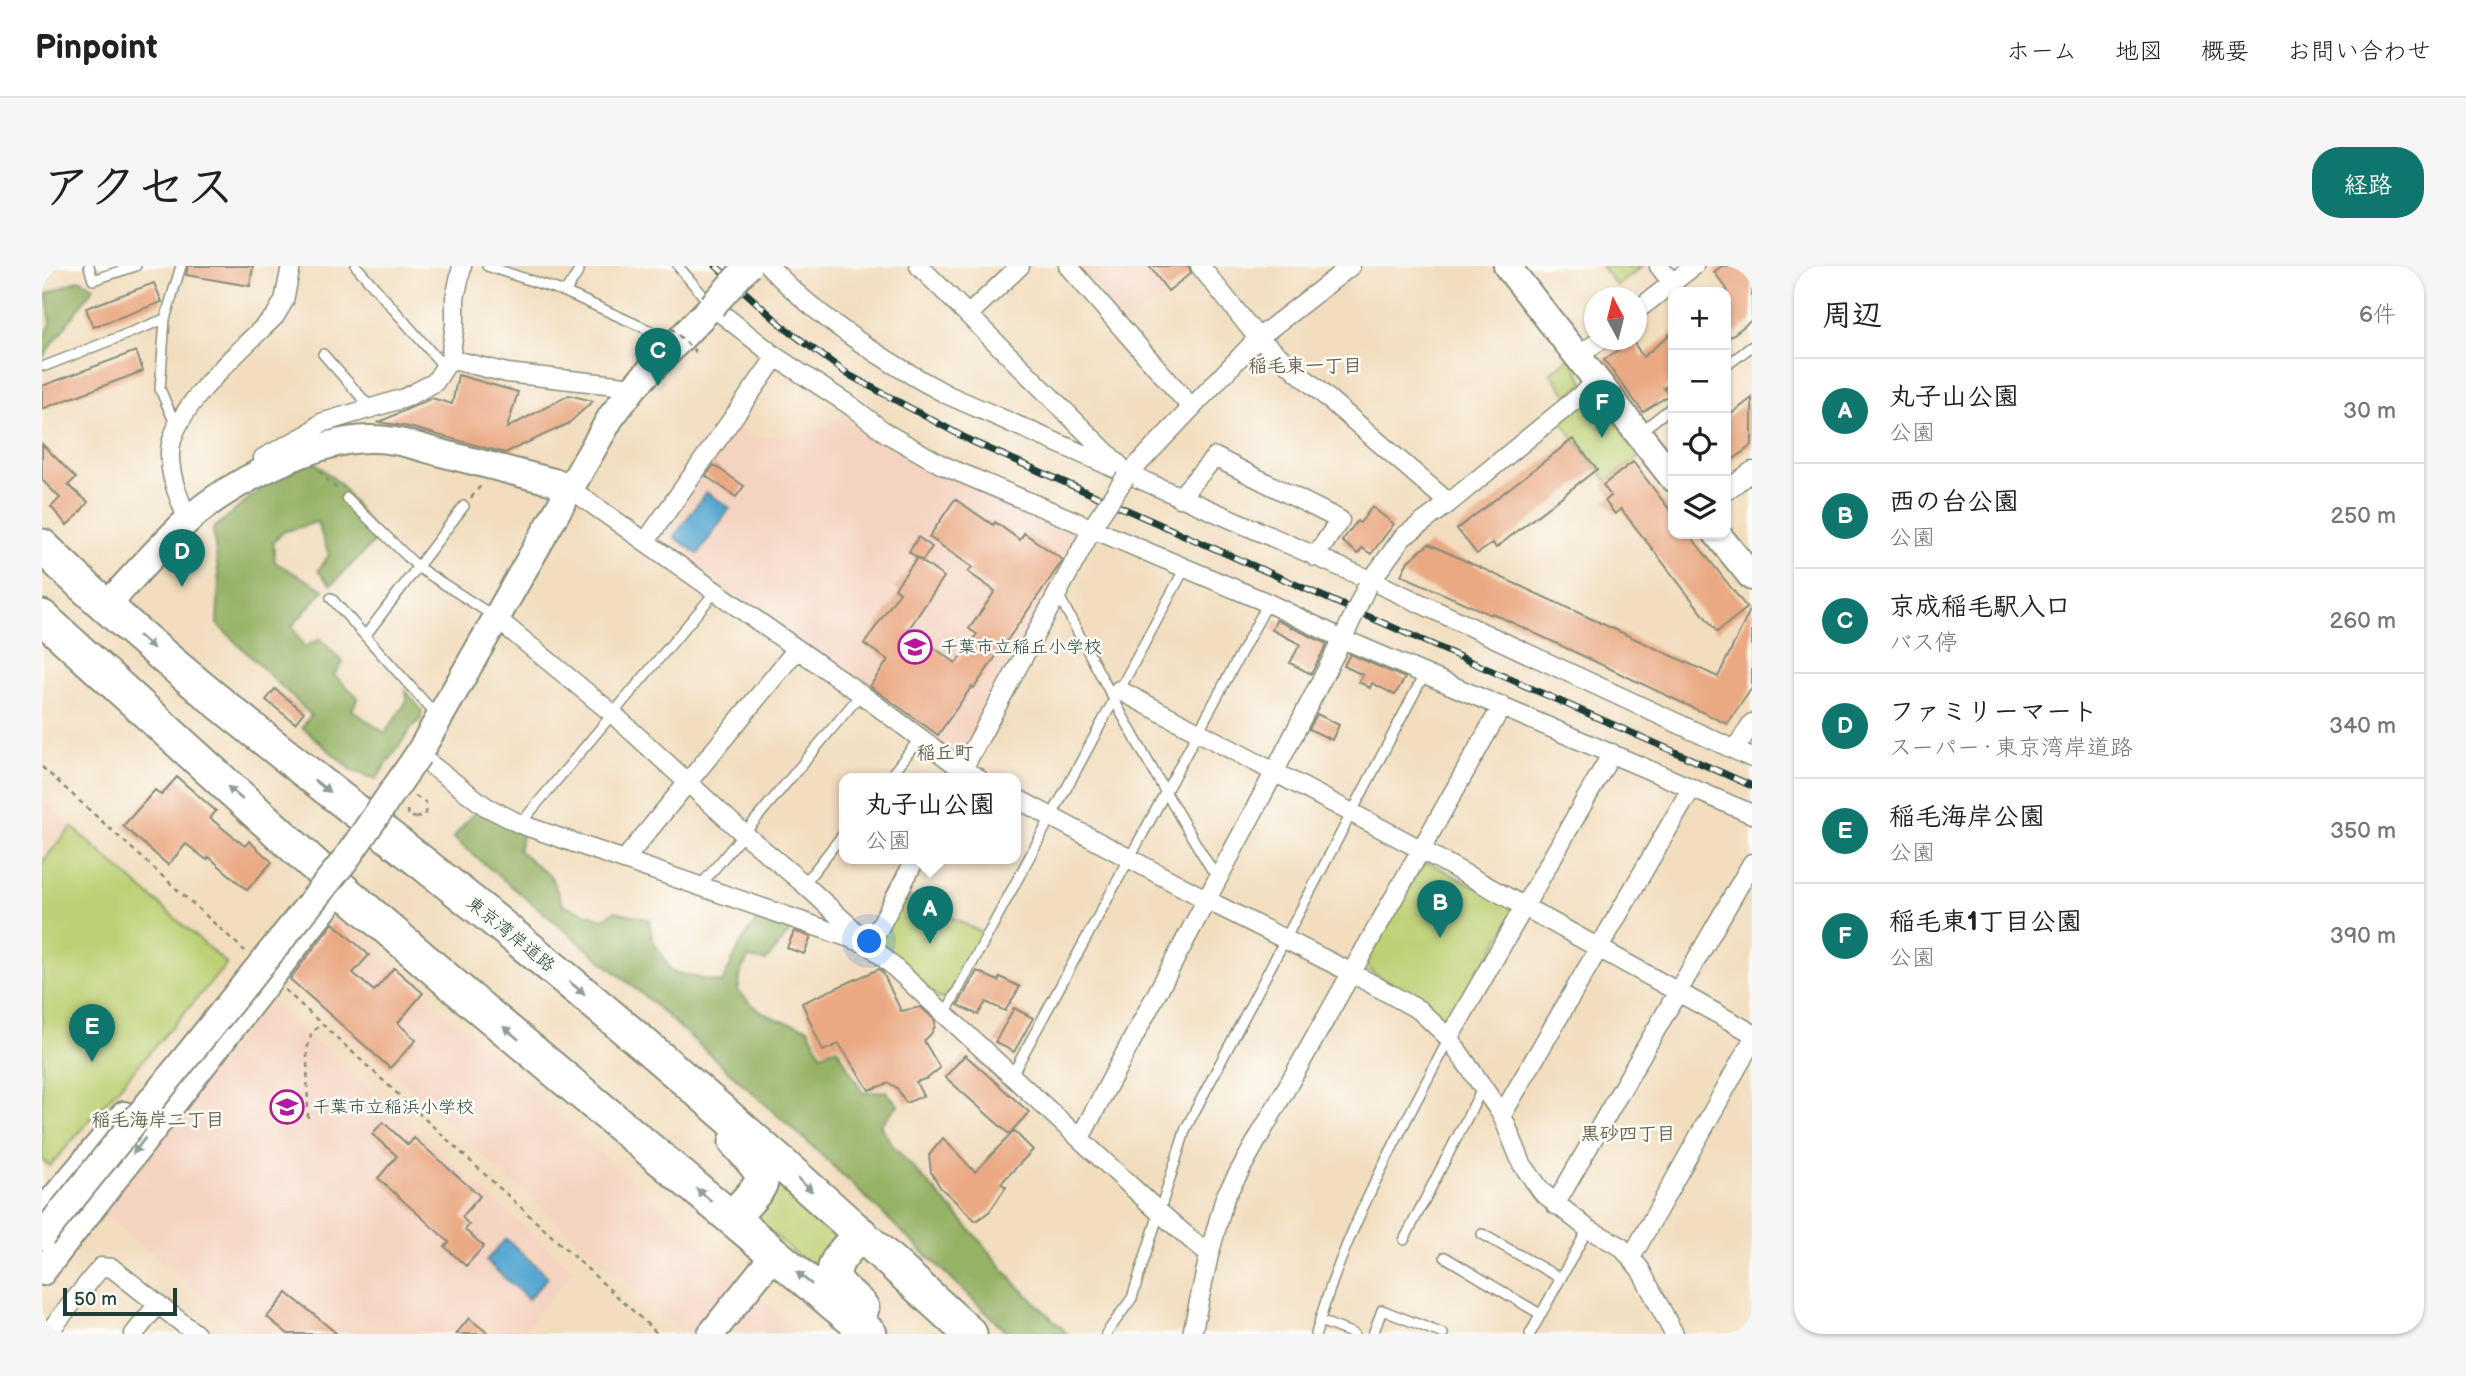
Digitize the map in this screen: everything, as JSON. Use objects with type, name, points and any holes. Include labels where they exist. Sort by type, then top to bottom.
[{"type":"highway","name":"東京湾岸道路","points":[[42,546],[106,606],[232,715],[507,931],[696,1090],[861,1234],[970,1334]]},
{"type":"highway","points":[[42,617],[331,880],[870,1334]]},
{"type":"highway","points":[[696,1090],[762,1173],[761,1184],[732,1218]]},
{"type":"highway","points":[[861,1234],[842,1255],[834,1267],[834,1274],[838,1283],[884,1334]]},
{"type":"street","points":[[188,520],[173,480],[170,452],[173,434],[197,396],[275,316],[284,301],[291,266]]},
{"type":"street","points":[[256,475],[263,458],[308,434],[321,423],[405,398],[435,382],[448,363],[455,298],[462,266]]},
{"type":"street","points":[[42,1236],[346,859],[418,755],[572,490],[611,417],[634,387],[748,266]]},
{"type":"street","points":[[769,266],[850,335],[906,373],[948,395],[1126,476],[1315,557],[1752,758]]},
{"type":"street","points":[[919,266],[1126,476]]},
{"type":"street","points":[[968,315],[1020,266]]},
{"type":"street","points":[[1068,266],[1191,407]]},
{"type":"street","points":[[1200,266],[1258,338],[1449,503]]},
{"type":"street","points":[[967,773],[1094,524],[1126,476],[1258,338],[1351,266]]},
{"type":"street","points":[[1507,266],[1671,476]]},
{"type":"street","points":[[1659,266],[1672,284]]},
{"type":"street","points":[[1647,303],[1694,266]]},
{"type":"street","points":[[712,306],[776,357],[851,406],[886,433],[942,465],[1094,524],[1185,568],[1752,814]]},
{"type":"street","points":[[1578,356],[1586,350]]},
{"type":"street","points":[[646,541],[776,357]]},
{"type":"street","points":[[448,363],[507,373],[634,387]]},
{"type":"street","points":[[1080,1138],[1274,773],[1345,636],[1368,583],[1404,537],[1598,381]]},
{"type":"street","points":[[106,606],[188,520],[236,487],[301,454],[333,442],[376,439],[554,482],[572,490],[861,694],[964,773]]},
{"type":"street","points":[[1179,498],[1215,457],[1340,520],[1315,557]]},
{"type":"street","points":[[1731,487],[1752,471]]},
{"type":"street","points":[[1721,539],[1752,577]]},
{"type":"street","points":[[496,618],[613,714],[743,833],[804,884],[1209,1255]]},
{"type":"street","points":[[625,859],[797,649]]},
{"type":"street","points":[[1116,696],[1197,732],[1422,850],[1752,1032]]},
{"type":"street","points":[[1192,1334],[1225,1197],[1502,706]]},
{"type":"street","points":[[1735,750],[1752,723]]},
{"type":"street","points":[[1448,1038],[1612,753]]},
{"type":"street","points":[[418,755],[485,806],[520,824],[870,945]]},
{"type":"street","points":[[1502,1115],[1691,789]]},
{"type":"street","points":[[1021,801],[1419,1010],[1448,1038],[1502,1115],[1522,1164],[1542,1192],[1555,1205],[1588,1228],[1620,1246],[1640,1269],[1674,1334]]},
{"type":"street","points":[[1555,1205],[1752,863]]},
{"type":"street","points":[[870,945],[913,864]]},
{"type":"street","points":[[42,1272],[262,967],[331,880]]},
{"type":"street","points":[[42,1213],[262,967]]},
{"type":"street","points":[[1631,1258],[1752,1041]]},
{"type":"street","points":[[711,1334],[775,1254]]},
{"type":"street","points":[[47,1334],[101,1267],[112,1268],[196,1334]]},
{"type":"street","points":[[134,1334],[158,1304]]},
{"type":"lane","points":[[89,266],[93,280],[136,266]]},
{"type":"lane","points":[[173,434],[173,419],[160,389],[165,319],[181,266]]},
{"type":"lane","points":[[356,266],[448,363]]},
{"type":"lane","points":[[369,279],[371,266]]},
{"type":"lane","points":[[487,266],[565,292],[680,341]]},
{"type":"lane","points":[[678,266],[712,306]]},
{"type":"lane","points":[[565,292],[579,271]]},
{"type":"lane","points":[[46,366],[165,319]]},
{"type":"lane","points":[[1731,362],[1752,346]]},
{"type":"lane","points":[[323,354],[371,408]]},
{"type":"lane","points":[[1638,433],[1668,410]]},
{"type":"lane","points":[[346,498],[419,568],[496,618]]},
{"type":"lane","points":[[365,636],[464,506]]},
{"type":"lane","points":[[945,1014],[1185,568]]},
{"type":"lane","points":[[520,824],[716,592]]},
{"type":"lane","points":[[1058,593],[1116,696],[1164,793],[1218,879]]},
{"type":"lane","points":[[331,598],[438,717]]},
{"type":"lane","points":[[1012,1075],[1268,603]]},
{"type":"lane","points":[[1106,1334],[1132,1298],[1186,1128],[1425,673]]},
{"type":"lane","points":[[700,886],[861,694]]},
{"type":"lane","points":[[893,773],[920,738]]},
{"type":"lane","points":[[804,884],[839,839]]},
{"type":"lane","points":[[1317,1334],[1336,1269],[1448,1038]]},
{"type":"lane","points":[[1404,1240],[1483,1087]]},
{"type":"lane","points":[[1530,1334],[1588,1228]]},
{"type":"lane","points":[[1482,1234],[1560,1278]]},
{"type":"lane","points":[[1445,1257],[1540,1314]]},
{"type":"lane","points":[[1373,1334],[1382,1310],[1443,1334]]},
{"type":"lane","points":[[1320,1321],[1354,1334]]},
{"type":"path","points":[[301,454],[346,498]]},
{"type":"path","points":[[464,506],[496,467]]},
{"type":"path","points":[[42,766],[658,1334]]},
{"type":"path","points":[[407,792],[425,802],[428,807],[425,815],[417,818]]},
{"type":"path","points":[[308,1118],[307,1050],[311,1034],[322,1023]]},
{"type":"shaded area","points":[[1072,266],[1193,266],[1196,271],[1126,326]]},
{"type":"shaded area","name":"千葉市立稲丘小学校","points":[[845,409],[1077,527],[1080,537],[966,751],[956,752],[663,543],[661,534],[738,427],[754,438],[799,435],[827,426]]},
{"type":"shaded area","points":[[42,799],[70,825],[42,858]]},
{"type":"shaded area","points":[[336,914],[742,1281],[700,1334],[683,1334],[283,977]]},
{"type":"shaded area","name":"千葉市立稲浜小学校","points":[[269,1001],[573,1270],[521,1334],[250,1334],[102,1213]]},
{"type":"shaded area","points":[[759,1296],[801,1334],[729,1334]]},
{"type":"green space","points":[[1601,266],[1643,266],[1617,286]]},
{"type":"green space","points":[[80,279],[94,287],[42,358],[42,339],[51,324],[46,294]]},
{"type":"green space","points":[[1570,357],[1585,383],[1568,396],[1550,373]]},
{"type":"green space","points":[[1595,395],[1643,454],[1607,481],[1561,421]]},
{"type":"green space","points":[[312,460],[339,483],[379,537],[331,585],[318,571],[329,555],[317,522],[283,532],[273,543],[275,562],[324,590],[292,626],[304,647],[320,639],[343,662],[334,675],[358,697],[352,710],[385,733],[407,701],[406,691],[422,711],[421,719],[376,779],[353,771],[302,727],[311,715],[217,624],[219,581],[213,529],[264,486]]},
{"type":"green space","points":[[480,805],[524,831],[518,850],[551,877],[563,905],[603,919],[615,911],[649,919],[652,939],[672,972],[722,983],[741,943],[762,913],[796,924],[766,961],[748,958],[741,971],[738,991],[770,1016],[808,1028],[821,1054],[837,1048],[863,1093],[886,1091],[898,1105],[880,1125],[892,1145],[963,1221],[1016,1284],[1068,1334],[1009,1334],[814,1148],[648,999],[453,838]]},
{"type":"green space","points":[[72,827],[227,964],[50,1166],[42,1160],[42,862]]},
{"type":"green space","points":[[1430,863],[1509,905],[1513,915],[1452,1023],[1443,1023],[1411,997],[1369,970],[1366,962],[1421,866]]},
{"type":"green space","points":[[905,895],[985,934],[947,997],[939,999],[883,948],[880,940]]},
{"type":"green space","points":[[772,1170],[844,1233],[823,1277],[749,1214]]},
{"type":"water","points":[[706,492],[730,508],[698,554],[674,537]]},
{"type":"water","points":[[506,1239],[548,1277],[528,1299],[486,1261]]},
{"type":"building","points":[[188,266],[253,266],[250,286],[186,275]]},
{"type":"building","points":[[1149,266],[1189,266],[1191,273],[1168,291]]},
{"type":"building","points":[[1722,266],[1752,266],[1752,320],[1731,336],[1731,287],[1725,287],[1714,272]]},
{"type":"building","points":[[154,283],[162,302],[93,327],[86,308]]},
{"type":"building","points":[[1668,336],[1668,385],[1664,388],[1668,396],[1643,412],[1604,360],[1618,350],[1638,350],[1643,357]]},
{"type":"building","points":[[136,351],[143,371],[42,409],[42,386]]},
{"type":"building","points":[[458,375],[518,392],[507,428],[569,395],[593,401],[568,424],[505,453],[409,427],[379,422],[432,398],[452,404]]},
{"type":"building","points":[[1752,398],[1752,445],[1731,461],[1731,414]]},
{"type":"building","points":[[1573,439],[1597,469],[1496,548],[1493,543],[1477,554],[1457,529]]},
{"type":"building","points":[[42,444],[76,478],[68,485],[88,502],[67,525],[51,507],[60,498],[42,480]]},
{"type":"building","points":[[1633,462],[1668,508],[1668,539],[1693,539],[1747,608],[1717,632],[1621,509],[1615,514],[1605,501],[1611,496],[1603,485]]},
{"type":"building","points":[[714,465],[744,486],[736,497],[706,476]]},
{"type":"building","points":[[955,499],[1020,540],[1024,533],[1063,560],[938,735],[870,686],[888,660],[864,644],[900,592],[895,588],[917,558],[944,577],[908,630],[956,663],[977,634],[969,629],[995,591],[968,572],[972,567],[929,537]]},
{"type":"building","points":[[1372,507],[1394,524],[1371,554],[1362,548],[1358,554],[1342,541]]},
{"type":"building","points":[[918,537],[932,547],[922,561],[909,552]]},
{"type":"building","points":[[1429,544],[1718,677],[1752,606],[1752,688],[1727,724],[1492,613],[1491,615],[1401,575],[1408,561]]},
{"type":"building","points":[[1276,620],[1327,644],[1311,674],[1290,663],[1300,644],[1272,630]]},
{"type":"building","points":[[1350,654],[1405,678],[1395,695],[1372,683],[1370,688],[1359,682],[1363,675],[1344,666]]},
{"type":"building","points":[[275,689],[304,712],[295,723],[266,700]]},
{"type":"building","points":[[1317,714],[1339,725],[1332,740],[1309,729]]},
{"type":"building","points":[[177,777],[216,811],[210,818],[245,846],[249,841],[272,862],[247,890],[209,857],[207,860],[186,844],[168,865],[123,826],[155,790],[161,795]]},
{"type":"building","points":[[333,923],[369,955],[353,973],[374,991],[394,968],[423,993],[398,1023],[416,1040],[390,1068],[290,979]]},
{"type":"building","points":[[794,931],[811,937],[804,954],[787,948]]},
{"type":"building","points":[[879,969],[901,1011],[921,1007],[935,1020],[931,1034],[924,1041],[940,1068],[928,1078],[916,1082],[923,1096],[906,1103],[897,1088],[889,1083],[869,1090],[839,1044],[823,1051],[802,1003]]},
{"type":"building","points":[[977,971],[998,981],[1000,977],[1020,987],[1005,1011],[986,1002],[978,1015],[958,1005]]},
{"type":"building","points":[[1014,1008],[1033,1018],[1014,1052],[995,1042]]},
{"type":"building","points":[[965,1055],[1029,1112],[1009,1134],[945,1077]]},
{"type":"building","points":[[383,1122],[408,1145],[414,1138],[480,1196],[462,1217],[469,1225],[465,1230],[484,1246],[466,1266],[445,1247],[449,1242],[378,1178],[397,1156],[372,1134]]},
{"type":"building","points":[[1014,1131],[1033,1150],[1001,1183],[1006,1187],[990,1211],[976,1221],[940,1187],[931,1172],[929,1155],[943,1138],[975,1172]]},
{"type":"building","points":[[287,1293],[337,1334],[288,1334],[267,1317]]},
{"type":"building","points":[[470,1319],[489,1334],[456,1334]]},
{"type":"railway","points":[[716,266],[786,329],[849,375],[971,441],[1752,786]]},
{"type":"place","name":"京成稲毛駅入口","points":[[658,386]]},
{"type":"place","name":"稲毛東1丁目公園","points":[[1602,438]]},
{"type":"place","name":"ファミリーマート","points":[[182,587]]},
{"type":"place","name":"千葉市立稲丘小学校","points":[[915,647]]},
{"type":"place","name":"西の台公園","points":[[1440,938]]},
{"type":"place","name":"丸子山公園","points":[[930,944]]},
{"type":"place","name":"稲毛海岸公園","points":[[92,1062]]},
{"type":"place","name":"千葉市立稲浜小学校","points":[[287,1107]]},
{"type":"district","name":"稲毛東一丁目","points":[[1305,365]]},
{"type":"district","name":"稲丘町","points":[[945,752]]},
{"type":"district","name":"稲毛海岸二丁目","points":[[158,1119]]},
{"type":"district","name":"黒砂四丁目","points":[[1628,1133]]}]
